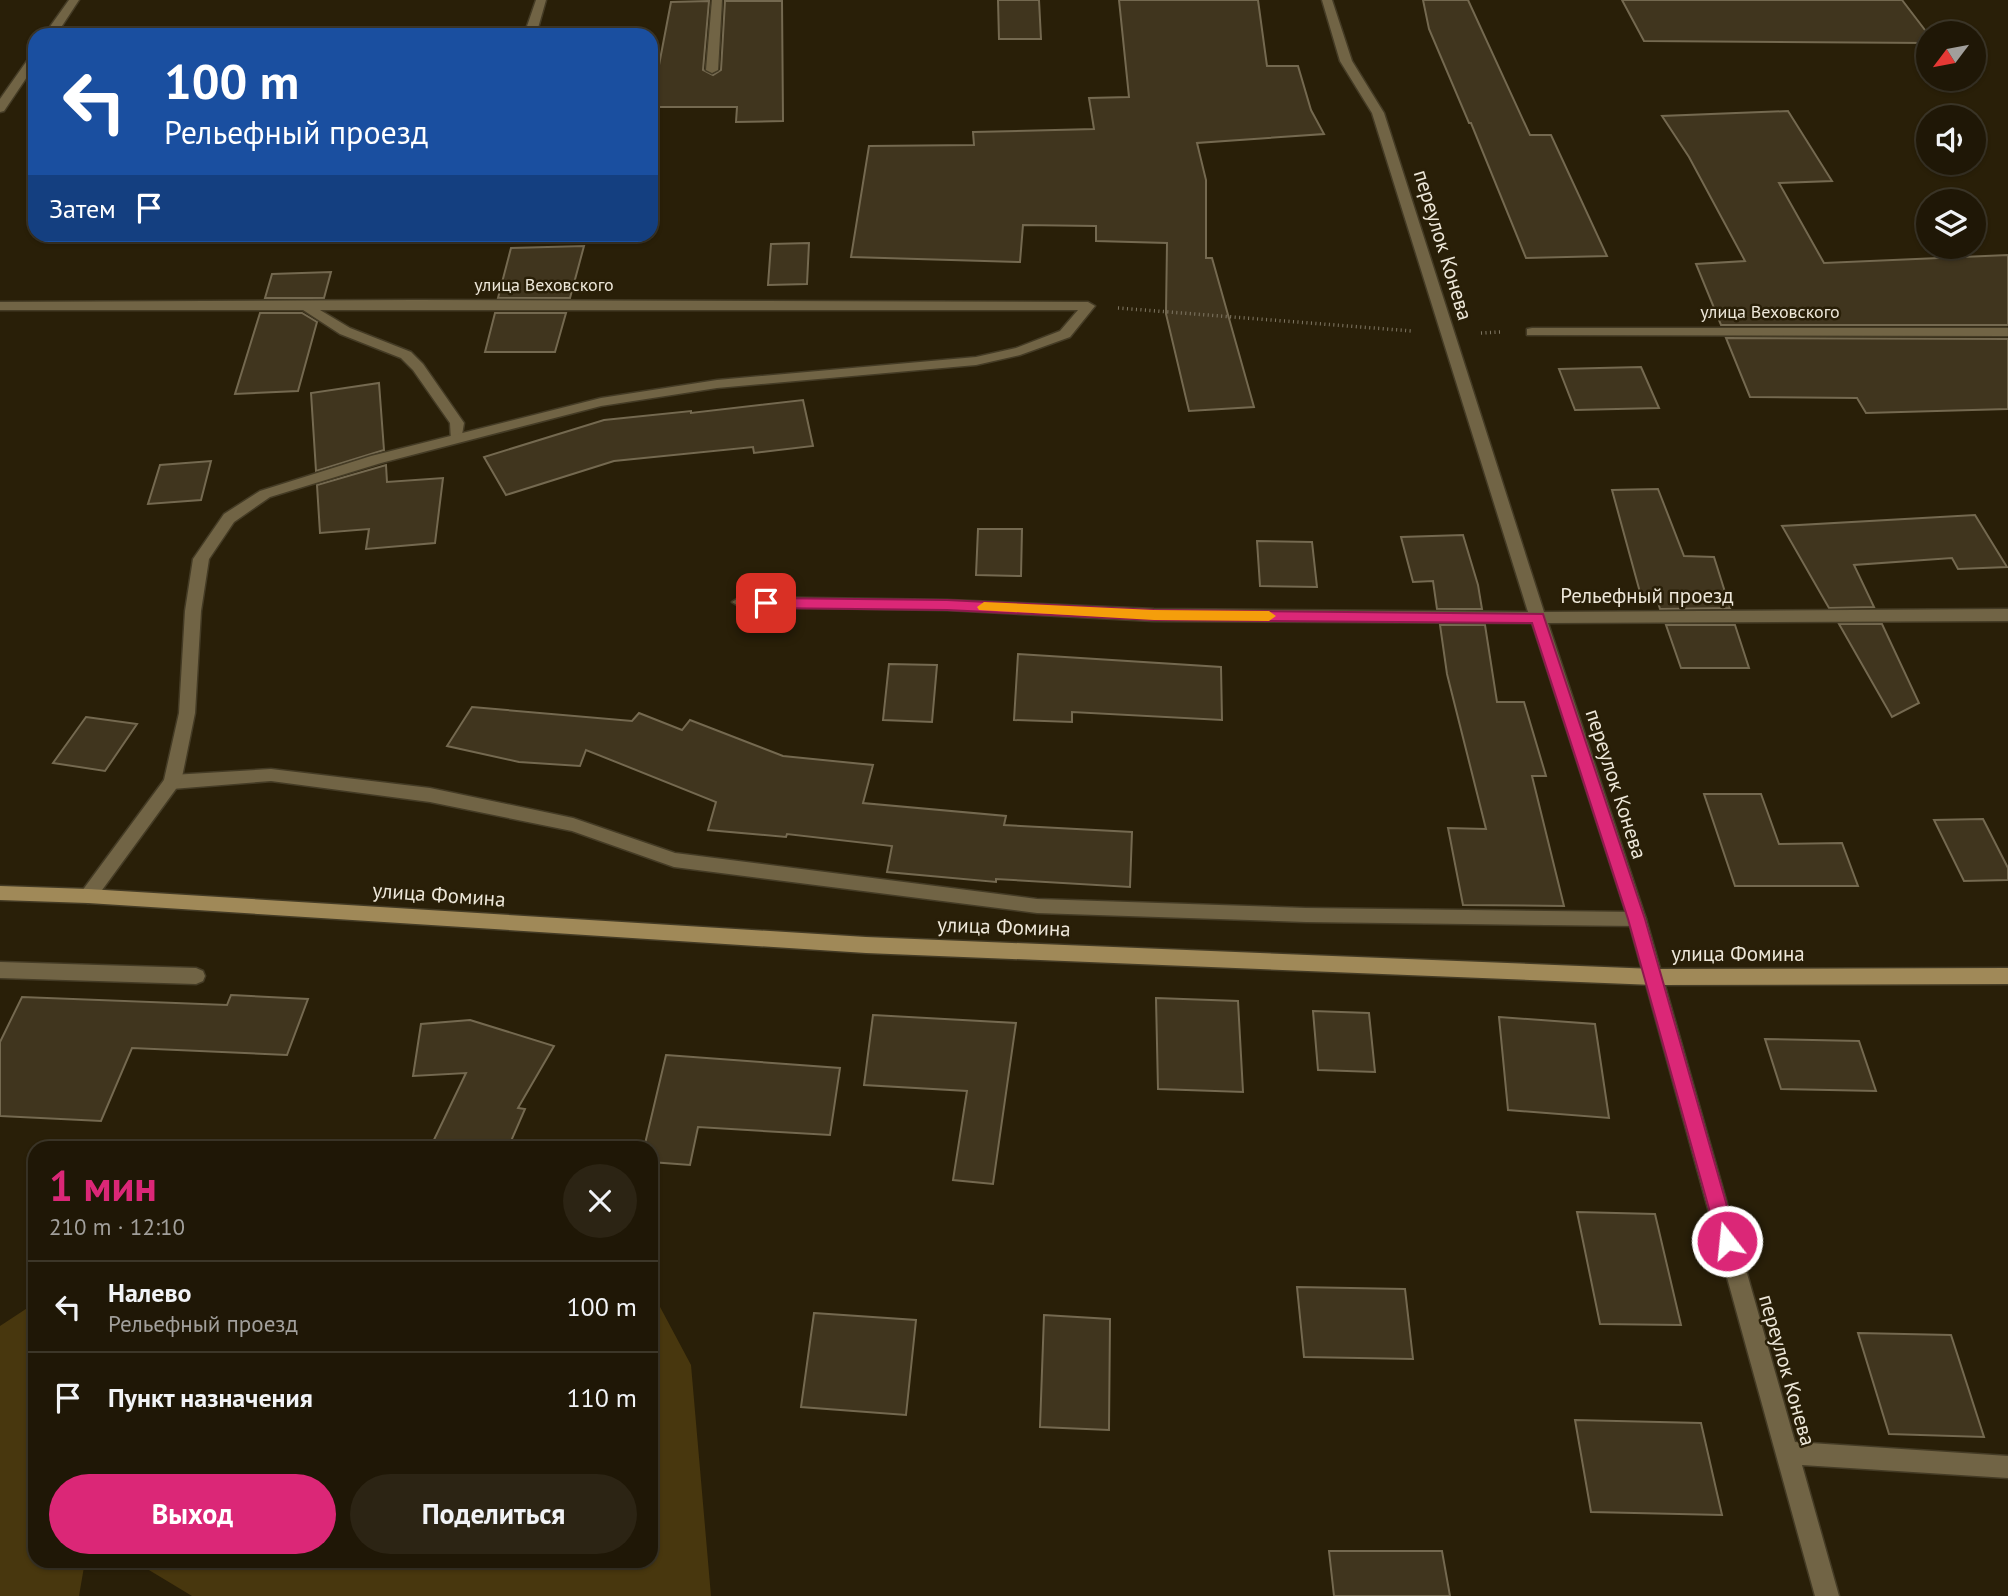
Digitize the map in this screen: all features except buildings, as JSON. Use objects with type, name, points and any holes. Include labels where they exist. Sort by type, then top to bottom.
[{"type":"street","points":[[55,28],[74,0]]},
{"type":"street","points":[[532,28],[541,0]]},
{"type":"street","points":[[712,70],[717,0]]},
{"type":"street","name":"переулок Конева","points":[[1327,0],[1346,61],[1378,113],[1538,618],[1637,919],[1826,1596]]},
{"type":"street","points":[[0,108],[28,67]]},
{"type":"street","points":[[305,305],[345,331],[407,355],[457,423],[456,438]]},
{"type":"street","name":"улица Веховского","points":[[0,306],[1088,306]]},
{"type":"street","points":[[88,896],[172,782],[187,713],[193,611],[201,559],[229,518],[265,494],[456,438],[601,402],[716,384],[976,361],[1020,351],[1065,334],[1088,306]]},
{"type":"street","name":"улица Веховского","points":[[1532,332],[2008,332]]},
{"type":"street","name":"Рельефный проезд","points":[[740,602],[947,605],[1154,615],[1538,618],[2008,615]]},
{"type":"street","points":[[172,782],[271,775],[430,795],[573,825],[674,860],[1037,906],[1306,915],[1637,919]]},
{"type":"street","name":"улица Фомина","points":[[0,893],[88,896],[866,944],[1654,977],[2008,976]]},
{"type":"street","points":[[0,970],[196,976]]},
{"type":"street","points":[[1786,1453],[2008,1467]]},
{"type":"path","points":[[1088,306],[1447,333],[1532,332]]},
{"type":"shaded area","points":[[658,1303],[691,1365],[711,1596],[192,1596],[146,1568],[658,1568]]},
{"type":"shaded area","points":[[28,1308],[28,1568],[84,1568],[79,1596],[0,1596],[0,1326]]},
{"type":"slow traffic","points":[[984,607],[1154,615],[1269,616]]},
{"type":"route","points":[[766,603],[947,605],[1154,615],[1538,618],[1637,919],[1727,1241]]}]
